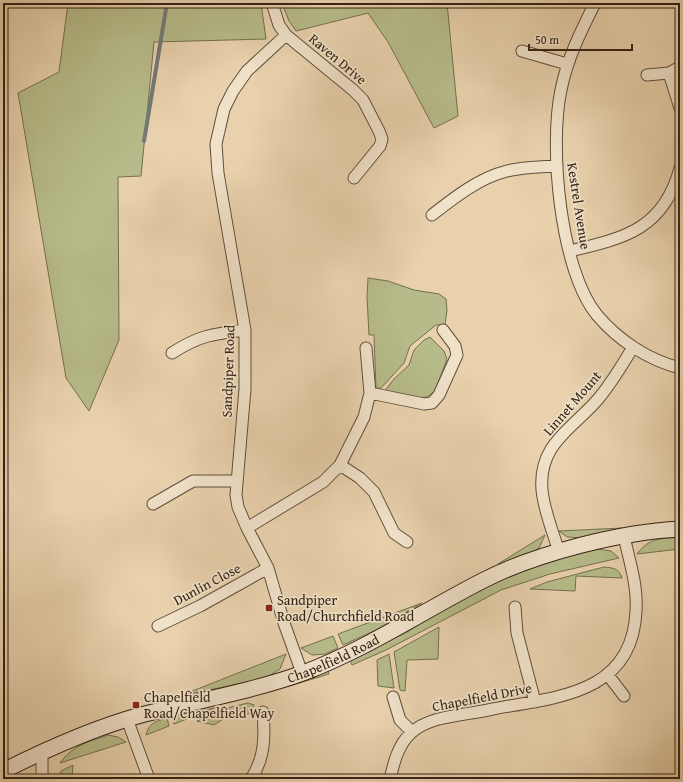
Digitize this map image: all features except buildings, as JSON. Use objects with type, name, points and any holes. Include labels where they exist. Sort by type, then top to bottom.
[{"type":"street","name":"Raven Drive","points":[[272,3],[279,25],[286,35],[363,100],[379,131],[382,139],[380,146],[354,178]]},
{"type":"street","name":"Kestrel Avenue","points":[[595,3],[567,64],[557,114],[556,166],[563,220],[570,251],[583,292],[596,314],[613,332],[634,347],[653,358],[680,368]]},
{"type":"street","name":"Sandpiper Road","points":[[286,35],[247,71],[232,91],[224,109],[216,144],[218,173],[245,330],[245,389],[236,481],[238,507],[268,568],[284,623],[302,673]]},
{"type":"street","points":[[522,51],[567,64]]},
{"type":"street","points":[[647,75],[669,73],[680,66]]},
{"type":"street","points":[[669,73],[680,108]]},
{"type":"street","points":[[432,215],[455,197],[492,176],[508,170],[556,166]]},
{"type":"street","points":[[570,251],[623,238],[644,225],[662,209],[672,191],[680,168]]},
{"type":"street","points":[[172,353],[194,340],[215,334],[245,330]]},
{"type":"street","points":[[370,393],[424,404],[432,403],[439,395],[457,355],[455,346],[443,330]]},
{"type":"street","name":"Linnet Mount","points":[[559,552],[545,508],[542,489],[543,473],[547,459],[555,443],[567,428],[599,398],[634,347]]},
{"type":"street","points":[[247,528],[323,482],[340,465],[364,417],[370,393],[366,348]]},
{"type":"street","points":[[340,465],[360,478],[374,492],[394,533],[407,542]]},
{"type":"street","points":[[153,504],[193,481],[236,481]]},
{"type":"street","name":"Chapelfield Road","points":[[3,771],[70,740],[127,719],[237,693],[302,673],[350,653],[485,580],[559,552],[624,536],[680,529]]},
{"type":"street","name":"Chapelfield Drive","points":[[390,779],[398,752],[404,741],[412,732],[424,725],[445,718],[565,696],[608,675],[623,658],[632,641],[636,611],[633,578],[624,536]]},
{"type":"street","name":"Dunlin Close","points":[[158,626],[200,606],[268,568]]},
{"type":"street","points":[[515,607],[517,633],[535,702]]},
{"type":"street","points":[[608,675],[624,696]]},
{"type":"street","points":[[393,697],[400,720],[412,732]]},
{"type":"street","points":[[251,779],[260,763],[264,745],[265,734],[263,712]]},
{"type":"street","points":[[127,719],[149,779]]},
{"type":"street","points":[[42,752],[42,779]]},
{"type":"green space","points":[[68,3],[261,3],[266,39],[154,42],[141,176],[118,177],[119,340],[89,411],[66,378],[18,93],[59,72]]},
{"type":"green space","points":[[282,3],[447,3],[458,116],[434,128],[388,42],[368,13],[296,31],[289,21]]},
{"type":"green space","points":[[368,278],[388,281],[414,290],[439,294],[446,299],[447,310],[445,325],[436,325],[410,346],[404,363],[381,388],[376,388],[374,335],[369,335],[367,297]]},
{"type":"green space","points":[[430,337],[444,351],[447,359],[435,391],[427,397],[416,398],[384,392],[394,379],[409,365],[414,350],[424,340]]},
{"type":"green space","points":[[622,528],[582,538],[567,537],[559,531]]},
{"type":"green space","points":[[545,535],[539,548],[529,554],[498,564]]},
{"type":"green space","points":[[680,537],[680,549],[637,554],[646,544],[656,540]]},
{"type":"green space","points":[[597,549],[611,551],[619,558],[550,574],[501,590],[386,650],[352,665],[350,660],[407,632],[447,607],[500,580],[550,561]]},
{"type":"green space","points":[[604,567],[617,570],[622,578],[576,576],[575,591],[530,589],[547,582]]},
{"type":"green space","points":[[422,603],[376,630],[343,645],[338,634]]},
{"type":"green space","points":[[439,627],[438,659],[407,660],[405,691],[400,690],[394,652]]},
{"type":"green space","points":[[333,636],[338,648],[325,654],[312,655],[301,648]]},
{"type":"green space","points":[[286,654],[280,669],[266,678],[180,696]]},
{"type":"green space","points":[[389,654],[394,688],[378,686],[377,660]]},
{"type":"green space","points":[[328,670],[329,674],[286,687],[286,685]]},
{"type":"green space","points":[[248,703],[254,705],[251,712],[248,714],[231,715],[214,725],[197,721],[223,709]]},
{"type":"green space","points":[[215,708],[174,724],[173,716]]},
{"type":"green space","points":[[167,718],[169,726],[146,735],[151,725]]},
{"type":"green space","points":[[108,735],[118,737],[126,742],[60,763],[70,752],[81,745]]},
{"type":"green space","points":[[73,765],[72,779],[58,779],[61,771]]},
{"type":"waterway","points":[[144,141],[167,3]]},
{"type":"place","name":"Sandpiper Road/Churchfield Road","points":[[269,608]]},
{"type":"place","name":"Chapelfield Road/Chapelfield Way","points":[[136,705]]}]
